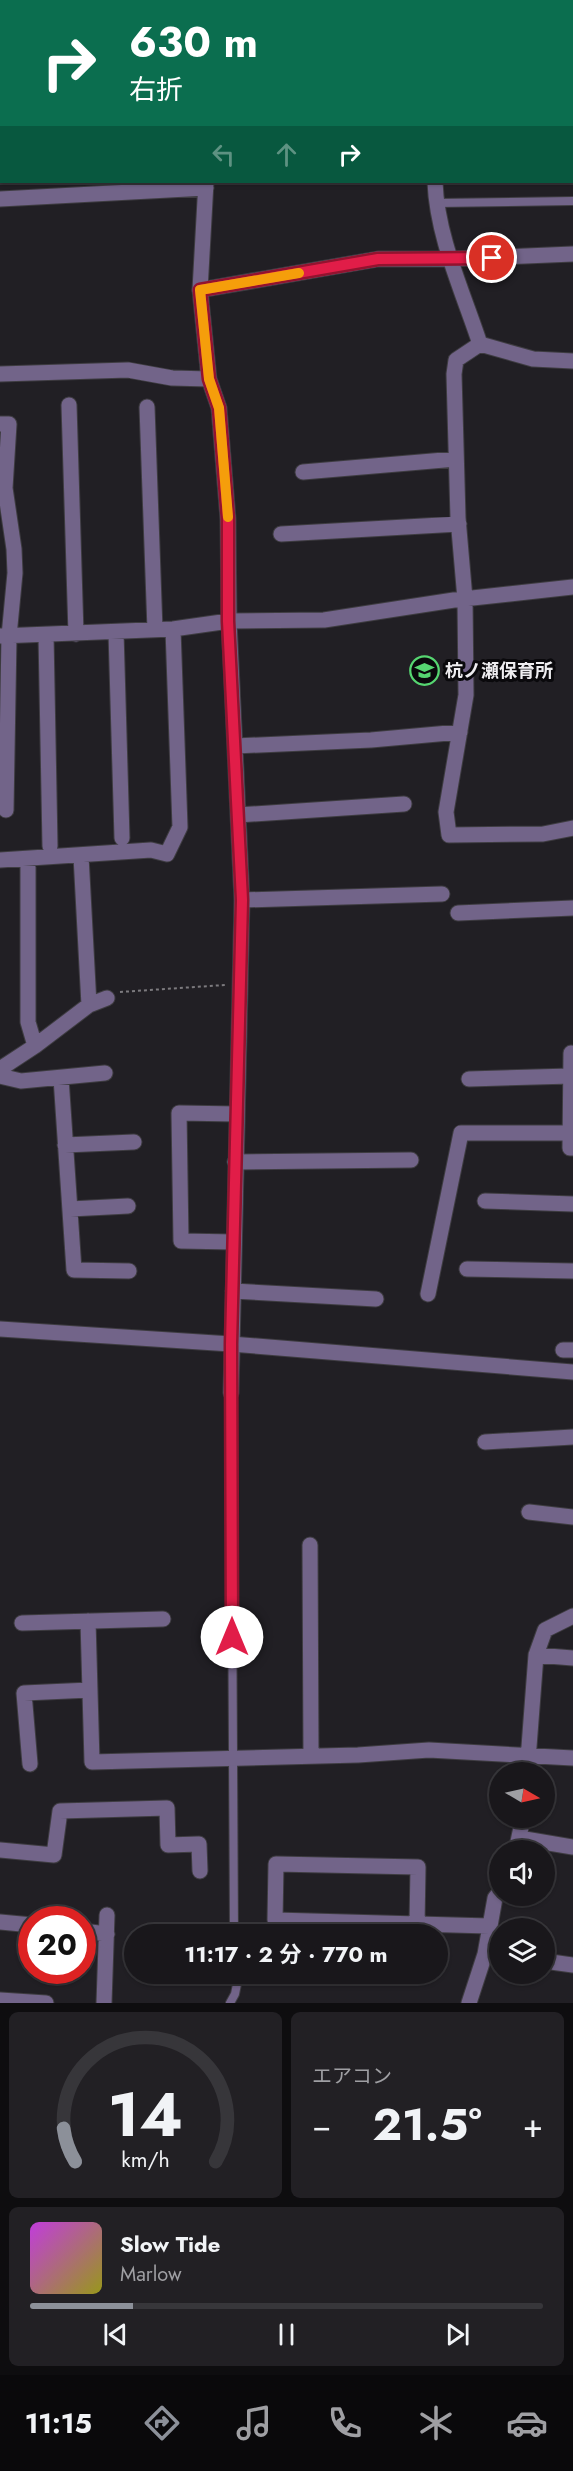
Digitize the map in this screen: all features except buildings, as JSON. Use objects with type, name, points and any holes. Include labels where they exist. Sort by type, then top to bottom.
[{"type":"street","points":[[435,183],[436,203],[451,259],[480,344]]},
{"type":"street","points":[[0,199],[206,185],[200,290],[209,379],[219,408],[228,519],[228,621],[242,900],[231,1393]]},
{"type":"street","points":[[200,290],[378,259],[451,259],[573,254]]},
{"type":"street","points":[[573,361],[534,359],[480,344],[456,360],[454,374],[456,459],[465,599],[466,695],[446,812],[449,836],[543,834],[573,828]]},
{"type":"street","points":[[0,374],[128,370],[172,378],[209,379]]},
{"type":"street","points":[[69,405],[76,634]]},
{"type":"street","points":[[147,407],[155,630]]},
{"type":"street","points":[[0,424],[9,424],[5,488],[14,549],[15,573],[5,636],[6,810]]},
{"type":"street","points":[[303,472],[456,459]]},
{"type":"street","points":[[281,534],[459,524]]},
{"type":"street","points":[[5,636],[173,629],[228,621],[324,620],[465,599],[573,588]]},
{"type":"street","points":[[0,860],[151,850],[167,854],[180,827],[173,629]]},
{"type":"street","points":[[116,632],[122,838]]},
{"type":"street","points":[[46,635],[50,846]]},
{"type":"street","points":[[235,746],[371,740],[460,732]]},
{"type":"street","points":[[238,815],[404,804]]},
{"type":"street","points":[[81,856],[89,1005]]},
{"type":"street","points":[[28,859],[28,1022],[35,1046]]},
{"type":"street","points":[[242,900],[442,894]]},
{"type":"street","points":[[458,913],[573,908]]},
{"type":"street","points":[[0,1069],[89,1005],[107,998]]},
{"type":"street","points":[[428,1294],[461,1132],[572,1140],[571,1053]]},
{"type":"street","points":[[0,1076],[21,1081],[105,1073]]},
{"type":"street","points":[[469,1079],[571,1076]]},
{"type":"street","points":[[61,1078],[74,1270],[129,1271]]},
{"type":"street","points":[[234,1242],[181,1241],[179,1113],[237,1114]]},
{"type":"street","points":[[65,1145],[134,1142]]},
{"type":"street","points":[[236,1162],[411,1160]]},
{"type":"street","points":[[485,1201],[573,1204]]},
{"type":"street","points":[[70,1209],[128,1206]]},
{"type":"street","points":[[466,1269],[573,1271]]},
{"type":"street","points":[[233,1291],[376,1299]]},
{"type":"street","points":[[0,1329],[231,1344],[573,1372]]},
{"type":"street","points":[[485,1442],[573,1437]]},
{"type":"street","points":[[529,1512],[573,1517]]},
{"type":"street","points":[[310,1545],[311,1756]]},
{"type":"street","points":[[528,1762],[536,1655],[545,1630],[573,1616]]},
{"type":"street","points":[[22,1623],[163,1619]]},
{"type":"street","points":[[88,1621],[92,1762],[429,1750],[573,1758]]},
{"type":"street","points":[[536,1655],[573,1658]]},
{"type":"street","points":[[30,1764],[24,1693],[90,1690]]},
{"type":"street","points":[[0,1850],[54,1855],[60,1811],[167,1808],[168,1845],[199,1844],[200,1871]]},
{"type":"street","points":[[555,1846],[573,1847]]},
{"type":"street","points":[[276,1864],[418,1866],[417,1924],[275,1920],[276,1864]]},
{"type":"street","points":[[104,2003],[107,1915]]},
{"type":"street","points":[[0,1922],[18,1924]]},
{"type":"street","points":[[448,1925],[489,1926]]},
{"type":"street","points":[[96,1933],[106,1934]]},
{"type":"street","points":[[469,2003],[489,1960]]},
{"type":"street","points":[[555,1963],[573,1965]]},
{"type":"street","points":[[0,2000],[46,2003]]},
{"type":"lane","points":[[436,203],[573,201]]},
{"type":"lane","points":[[231,1393],[234,1924]]},
{"type":"lane","points":[[230,2003],[237,1984]]},
{"type":"path","points":[[107,998],[110,992],[240,984]]},
{"type":"slow traffic","points":[[228,517],[219,408],[209,379],[200,290],[299,273]]},
{"type":"place","name":"杭ノ瀬保育所","points":[[424,671]]},
{"type":"route","points":[[232,1637],[231,1344],[242,900],[228,621],[228,519],[219,408],[209,379],[200,290],[378,259],[492,258]]}]
